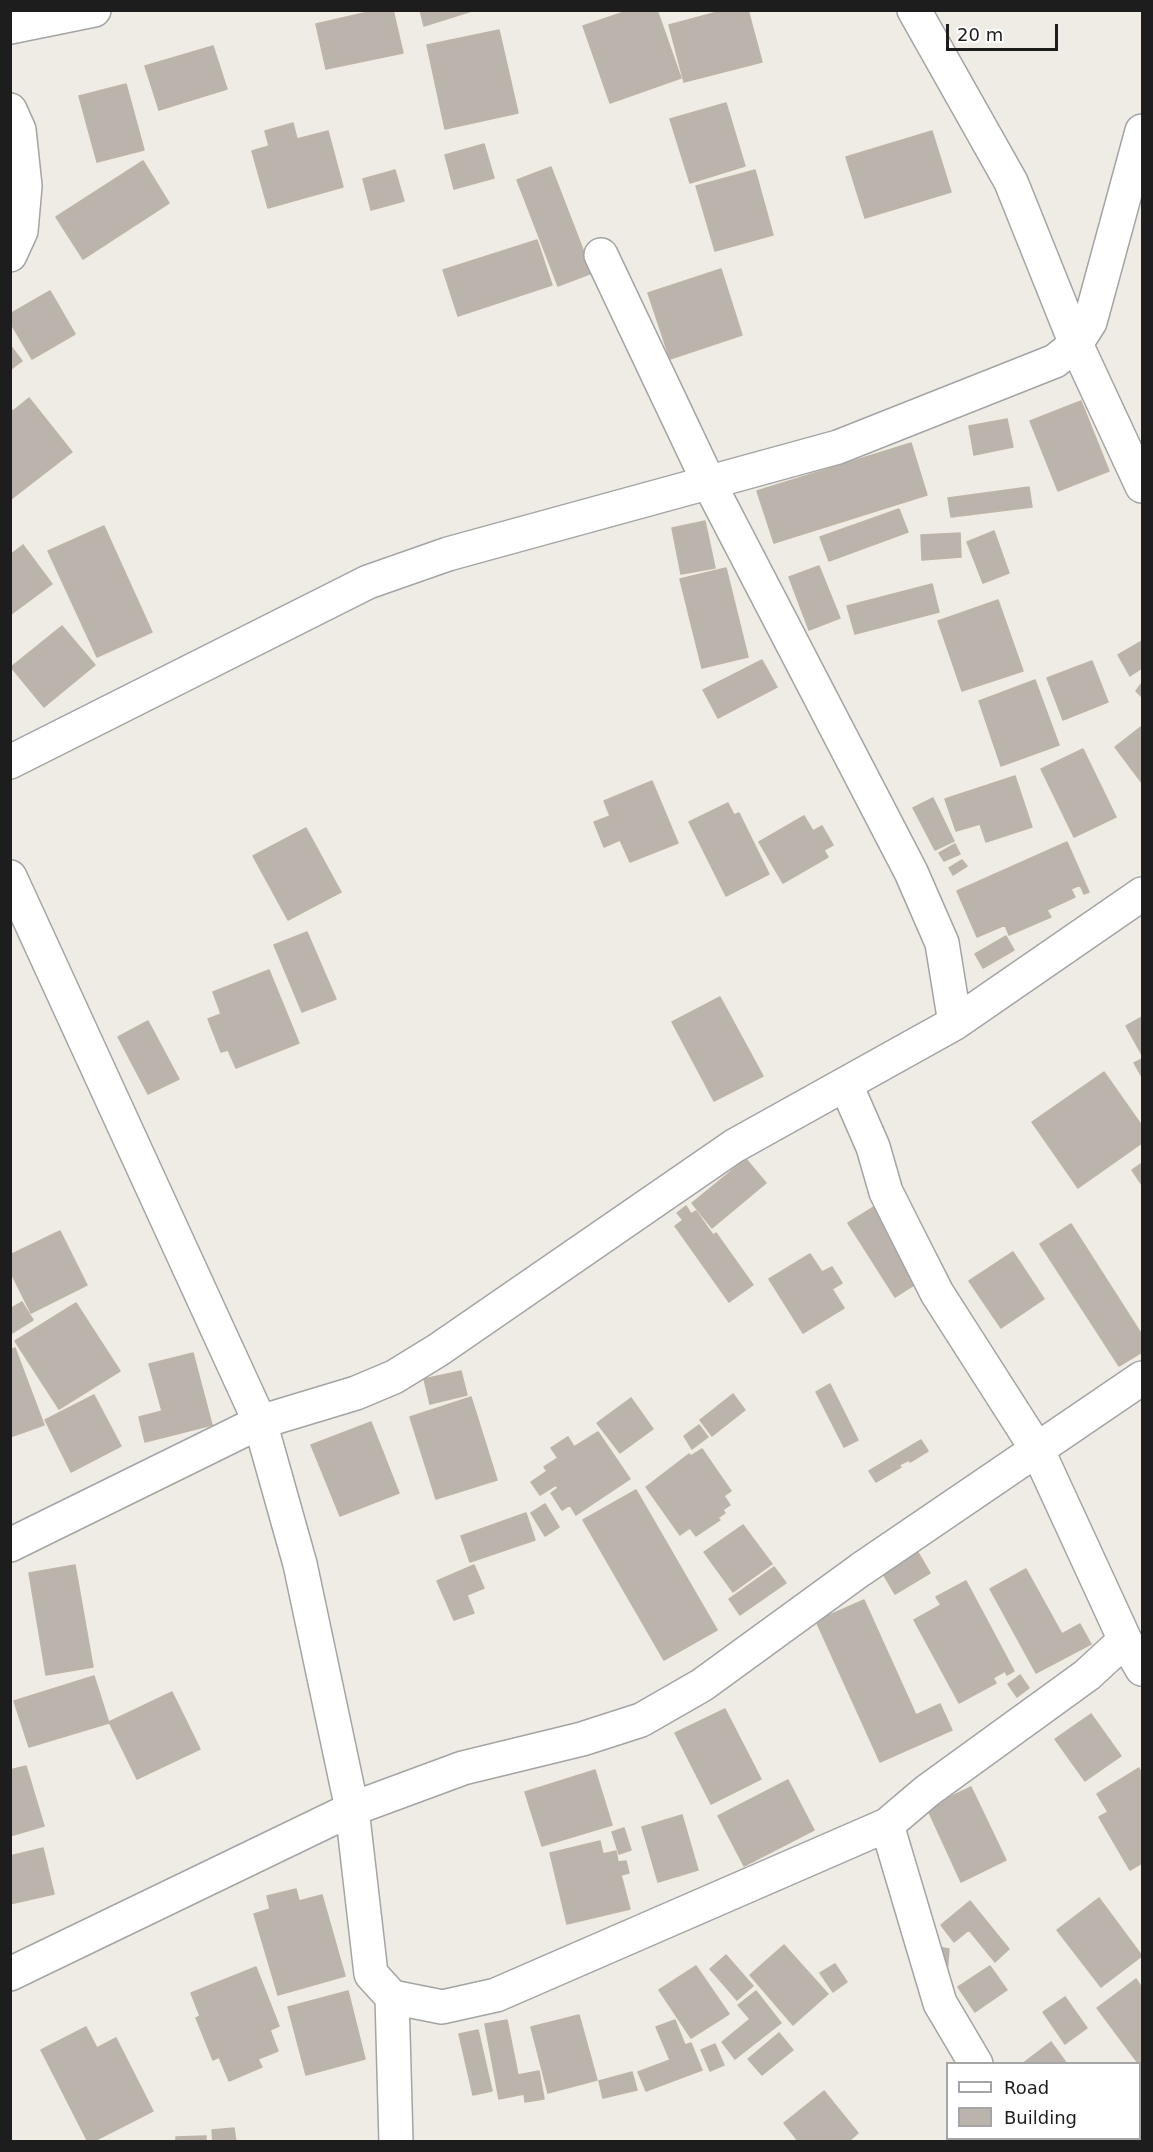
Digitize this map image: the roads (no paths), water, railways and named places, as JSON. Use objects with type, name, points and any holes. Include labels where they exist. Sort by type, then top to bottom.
[{"type":"street","points":[[10,27],[94,10]]},
{"type":"street","points":[[914,10],[1011,182],[1076,344],[1143,486]]},
{"type":"street","points":[[10,110],[19,130],[25,186],[21,231],[10,255]]},
{"type":"street","points":[[10,762],[368,582],[448,554],[838,447],[1055,361],[1076,344],[1090,322],[1143,131]]},
{"type":"street","points":[[602,255],[709,483],[911,872],[942,944],[955,1023]]},
{"type":"street","points":[[10,878],[260,1422],[300,1564],[352,1809],[371,1974],[392,1997],[442,2007],[496,1995],[887,1825],[927,1791],[1087,1675],[1125,1640]]},
{"type":"street","points":[[10,1545],[260,1422],[356,1394],[394,1377],[438,1350],[734,1146],[955,1023],[1143,894]]},
{"type":"street","points":[[846,1085],[873,1147],[886,1192],[937,1293],[1038,1451],[1125,1640],[1143,1669]]},
{"type":"street","points":[[10,1974],[352,1809],[463,1768],[582,1739],[641,1720],[702,1685],[860,1570],[1143,1378]]},
{"type":"street","points":[[887,1825],[940,2003],[975,2062]]},
{"type":"street","points":[[392,1997],[396,2142]]}]
